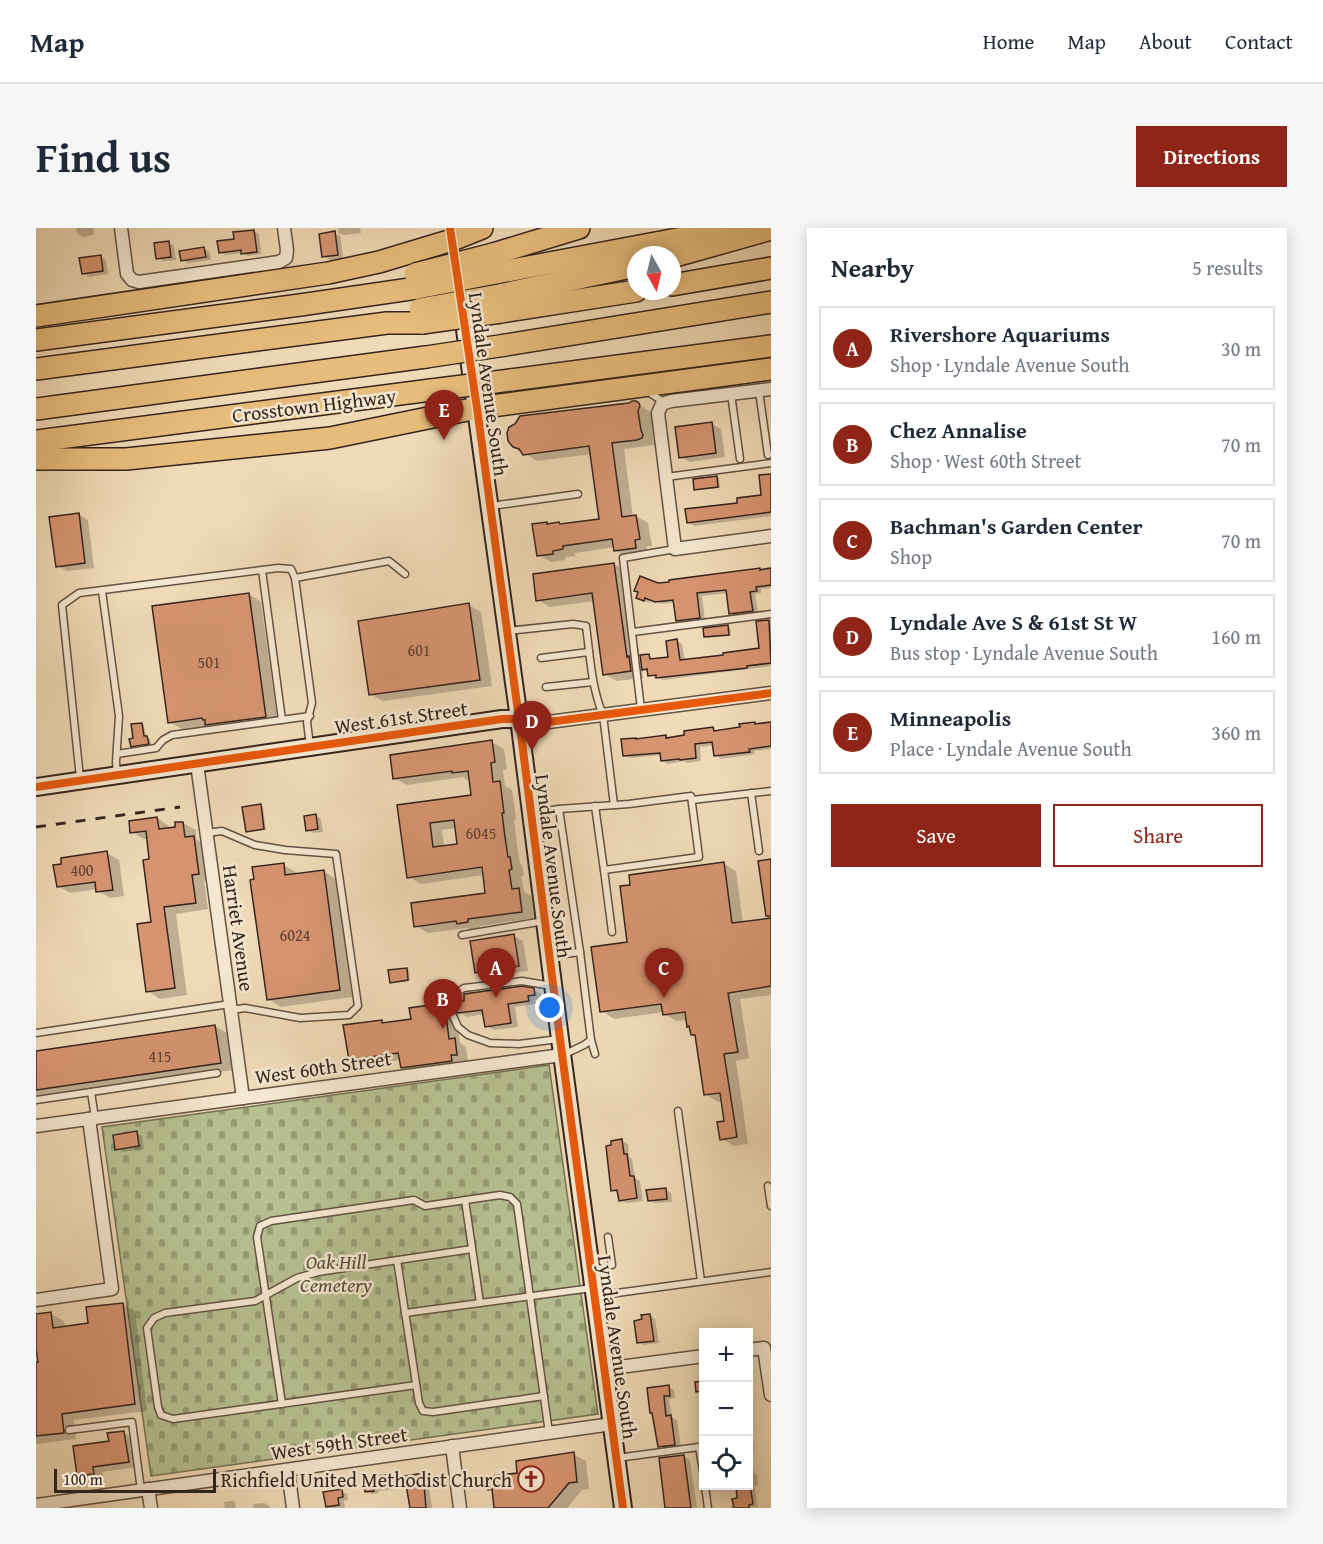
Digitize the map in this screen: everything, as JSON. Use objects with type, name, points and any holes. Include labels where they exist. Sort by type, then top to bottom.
[{"type":"highway","points":[[36,316],[328,273],[379,262],[451,234],[482,228]]},
{"type":"highway","points":[[494,264],[579,228]]},
{"type":"highway","points":[[36,340],[300,305],[494,264],[736,228]]},
{"type":"highway","points":[[681,254],[771,229]]},
{"type":"highway","points":[[500,303],[627,268]]},
{"type":"highway","points":[[681,283],[771,268]]},
{"type":"highway","points":[[36,369],[387,323],[500,303],[627,292]]},
{"type":"highway","points":[[36,409],[426,357],[771,302]]},
{"type":"highway","points":[[710,354],[754,336],[771,332]]},
{"type":"highway","name":"Crosstown Highway","points":[[36,441],[771,346]]},
{"type":"highway","points":[[36,459],[126,459],[330,438],[477,408],[771,369]]},
{"type":"main road","name":"Lyndale Avenue South","points":[[451,234],[519,719],[623,1508]]},
{"type":"main road","name":"West 61st Street","points":[[36,787],[502,719],[519,719]]},
{"type":"street","points":[[121,228],[128,274],[132,280],[140,282],[279,262],[286,258],[284,228]]},
{"type":"street","points":[[765,390],[671,401],[664,404],[658,413],[675,549],[771,536]]},
{"type":"street","name":"West 61st Street","points":[[519,719],[533,724],[771,693]]},
{"type":"street","name":"Harriet Avenue","points":[[197,764],[243,1098]]},
{"type":"street","name":"West 60th Street","points":[[36,1126],[243,1098],[561,1047]]},
{"type":"street","points":[[36,1300],[112,1289],[92,1119]]},
{"type":"street","points":[[753,1349],[764,1348],[771,1395]]},
{"type":"street","points":[[604,1369],[699,1357]]},
{"type":"street","name":"West 59th Street","points":[[36,1505],[612,1424]]},
{"type":"street","points":[[452,1446],[460,1508]]},
{"type":"street","points":[[288,1470],[293,1508]]},
{"type":"street","points":[[145,1490],[151,1508]]},
{"type":"lane","points":[[642,387],[664,404]]},
{"type":"lane","points":[[765,390],[768,455]]},
{"type":"lane","points":[[731,394],[740,459]]},
{"type":"lane","points":[[665,477],[771,463]]},
{"type":"lane","points":[[490,506],[578,494]]},
{"type":"lane","points":[[642,710],[624,558],[675,549]]},
{"type":"lane","points":[[295,578],[389,561],[405,574]]},
{"type":"lane","points":[[81,780],[62,605],[80,593],[278,568],[291,570],[295,578],[312,703],[307,722],[310,747]]},
{"type":"lane","points":[[262,570],[282,720]]},
{"type":"lane","points":[[102,591],[119,716],[117,775]]},
{"type":"lane","points":[[633,632],[771,614]]},
{"type":"lane","points":[[507,631],[573,624],[586,626],[593,682],[597,701],[603,714],[614,805]]},
{"type":"lane","points":[[541,658],[589,652]]},
{"type":"lane","points":[[546,687],[593,682]]},
{"type":"lane","points":[[117,754],[156,748],[172,735],[309,716]]},
{"type":"lane","points":[[531,813],[771,791]]},
{"type":"lane","points":[[751,793],[759,851]]},
{"type":"lane","points":[[604,870],[699,857],[691,798]]},
{"type":"lane","points":[[595,806],[612,932]]},
{"type":"lane","points":[[559,809],[594,1054]]},
{"type":"lane","points":[[36,1033],[231,1007],[300,1018],[349,1015],[358,1006],[336,854],[285,850],[255,844],[222,831],[206,833]]},
{"type":"lane","points":[[462,935],[545,921]]},
{"type":"lane","points":[[549,957],[580,952]]},
{"type":"lane","points":[[553,986],[522,981],[464,988],[450,998],[450,1009],[458,1027],[468,1035],[490,1043],[561,1047],[584,1045],[591,1040]]},
{"type":"lane","points":[[36,1100],[217,1073]]},
{"type":"lane","points":[[91,1092],[92,1119]]},
{"type":"lane","points":[[678,1111],[701,1281]]},
{"type":"lane","points":[[768,1186],[771,1206]]},
{"type":"lane","points":[[282,1404],[257,1237],[260,1226],[272,1221],[414,1200],[425,1206],[500,1195],[510,1197],[516,1204],[549,1432]]},
{"type":"lane","points":[[465,1200],[480,1303]]},
{"type":"lane","points":[[608,1237],[612,1265]]},
{"type":"lane","points":[[416,1385],[173,1419],[160,1415],[147,1328],[153,1318],[165,1313],[255,1301],[297,1278],[318,1272],[472,1249]]},
{"type":"lane","points":[[397,1260],[419,1403],[423,1412],[544,1396]]},
{"type":"lane","points":[[405,1313],[530,1296],[594,1292],[771,1272]]},
{"type":"lane","points":[[69,1430],[132,1422],[145,1490]]},
{"type":"lane","points":[[616,1458],[699,1447]]},
{"type":"lane","points":[[706,1490],[708,1508]]},
{"type":"green space","name":"Oak Hill Cemetery","points":[[549,1065],[598,1414],[151,1476],[102,1127]]},
{"type":"building","points":[[254,230],[257,252],[241,254],[241,250],[219,253],[217,241],[234,239],[233,232]]},
{"type":"building","points":[[335,231],[338,255],[322,257],[319,234]]},
{"type":"building","points":[[169,241],[171,257],[156,259],[154,243]]},
{"type":"building","points":[[204,247],[206,257],[181,261],[179,251]]},
{"type":"building","points":[[101,255],[103,271],[82,274],[79,258]]},
{"type":"building","points":[[636,401],[640,406],[638,411],[642,438],[612,443],[622,517],[636,515],[640,539],[635,540],[636,548],[614,551],[612,539],[563,546],[563,549],[553,551],[553,554],[537,556],[532,524],[559,522],[560,524],[599,519],[589,446],[523,455],[508,441],[509,427],[515,424],[520,416]]},
{"type":"building","points":[[712,422],[716,453],[679,458],[675,427]]},
{"type":"building","points":[[771,474],[771,512],[687,523],[685,509],[737,503],[737,498],[761,495],[759,475]]},
{"type":"building","points":[[717,476],[718,487],[694,490],[693,479]]},
{"type":"building","points":[[79,513],[85,563],[56,567],[49,517]]},
{"type":"building","points":[[614,563],[631,671],[603,675],[592,593],[536,601],[533,574]]},
{"type":"building","points":[[760,568],[760,570],[771,568],[771,585],[756,587],[757,591],[750,592],[753,611],[729,614],[726,590],[697,593],[700,618],[676,621],[673,600],[655,602],[645,598],[644,601],[636,598],[638,592],[634,591],[640,576],[658,583]]},
{"type":"building","points":[[249,593],[266,717],[205,725],[205,720],[202,718],[168,723],[152,606]]},
{"type":"building","points":[[469,603],[480,680],[369,695],[358,621]]},
{"type":"building","points":[[769,620],[771,663],[747,666],[747,668],[656,678],[656,675],[648,676],[647,669],[642,670],[640,655],[649,654],[650,659],[668,657],[666,641],[677,639],[680,660],[759,648],[756,621]]},
{"type":"building","points":[[728,625],[729,635],[704,637],[703,628]]},
{"type":"building","points":[[755,722],[755,724],[771,722],[771,746],[749,749],[750,752],[714,756],[712,742],[695,744],[696,758],[661,761],[660,753],[623,756],[621,739],[666,735],[666,738],[684,735],[684,731],[713,727],[714,731]]},
{"type":"building","points":[[142,723],[144,736],[147,736],[149,744],[131,747],[129,739],[133,738],[131,724]]},
{"type":"building","points":[[492,740],[495,762],[491,763],[493,782],[500,781],[505,837],[512,869],[509,870],[512,889],[519,888],[522,912],[468,919],[468,922],[457,924],[456,921],[414,927],[411,903],[485,893],[482,867],[407,878],[397,805],[471,795],[468,771],[393,779],[390,755]],"holes":[[[454,820],[457,844],[433,847],[430,823]]]},
{"type":"building","points":[[261,804],[264,829],[246,832],[242,807]]},
{"type":"building","points":[[316,814],[318,829],[306,831],[304,816]]},
{"type":"building","points":[[157,817],[159,829],[175,827],[175,822],[183,822],[185,837],[194,836],[199,874],[192,875],[196,903],[164,907],[175,988],[146,992],[137,924],[151,922],[143,860],[149,859],[146,831],[130,833],[129,821]]},
{"type":"building","points":[[107,851],[113,890],[96,892],[95,882],[57,887],[53,865],[61,864],[61,858]]},
{"type":"building","points":[[771,859],[771,916],[766,916],[758,861]]},
{"type":"building","points":[[724,862],[732,923],[771,918],[771,986],[728,993],[738,1052],[724,1054],[737,1137],[720,1140],[717,1122],[724,1121],[720,1093],[704,1095],[695,1035],[691,1035],[689,1026],[687,1027],[685,1012],[663,1015],[661,1004],[600,1012],[591,947],[627,942],[620,886],[630,885],[629,875]]},
{"type":"building","points":[[284,863],[285,875],[324,870],[340,990],[267,1000],[250,880],[254,879],[252,867]]},
{"type":"building","points":[[514,934],[519,966],[475,973],[470,941]]},
{"type":"building","points":[[407,968],[408,980],[390,983],[388,970]]},
{"type":"building","points":[[522,986],[534,988],[535,995],[528,996],[529,1001],[508,1004],[511,1023],[485,1027],[482,1010],[458,1013],[455,1008],[455,1003],[464,1001],[464,994]]},
{"type":"building","points":[[444,1003],[449,1039],[455,1038],[457,1055],[451,1055],[452,1061],[401,1068],[398,1053],[349,1060],[343,1025],[411,1019],[409,1008]]},
{"type":"building","points":[[215,1025],[221,1063],[36,1090],[36,1051]]},
{"type":"building","points":[[137,1131],[139,1146],[115,1150],[113,1135]]},
{"type":"building","points":[[622,1139],[630,1176],[634,1176],[637,1198],[619,1201],[617,1190],[611,1191],[606,1146],[611,1145],[611,1141]]},
{"type":"building","points":[[666,1188],[667,1199],[648,1201],[646,1190]]},
{"type":"building","points":[[123,1303],[135,1404],[62,1414],[64,1433],[36,1436],[36,1362],[38,1362],[36,1314],[51,1312],[53,1328],[88,1323],[86,1307]]},
{"type":"building","points":[[650,1314],[654,1341],[637,1343],[634,1321],[642,1319],[641,1315]]},
{"type":"building","points":[[695,1382],[699,1382],[699,1392],[696,1392]]},
{"type":"building","points":[[669,1385],[670,1396],[664,1396],[666,1416],[671,1415],[675,1445],[658,1447],[647,1388]]},
{"type":"building","points":[[124,1431],[129,1462],[93,1467],[94,1474],[77,1476],[73,1446],[109,1441],[107,1433]]},
{"type":"building","name":"Richfield United Methodist Church","points":[[574,1452],[577,1482],[569,1483],[548,1508],[494,1508],[492,1489],[488,1490],[485,1477],[517,1473],[516,1461]]},
{"type":"building","points":[[684,1455],[691,1508],[665,1508],[659,1458]]},
{"type":"building","points":[[423,1473],[426,1508],[410,1508],[406,1485],[373,1488],[374,1491],[365,1492],[364,1481],[375,1479],[375,1476],[386,1475],[387,1479]]},
{"type":"building","points":[[342,1489],[343,1497],[338,1498],[339,1505],[326,1507],[323,1492]]},
{"type":"building","points":[[736,1490],[751,1490],[753,1504],[749,1505],[749,1508],[734,1508],[732,1499],[737,1498]]},
{"type":"railway","points":[[36,827],[180,807]]},
{"type":"cycle path","points":[[450,228],[477,408],[623,1508]]},
{"type":"cycle path","points":[[36,787],[502,719],[519,719],[533,724],[771,693]]},
{"type":"place","name":"Minneapolis","points":[[444,440]]},
{"type":"place","name":"Lyndale Ave S & 61st St W","points":[[532,751]]},
{"type":"place","name":"Rivershore Aquariums","points":[[496,998]]},
{"type":"place","name":"Bachman's Garden Center","points":[[664,998]]},
{"type":"place","name":"Chez Annalise","points":[[443,1029]]},
{"type":"place","name":"Richfield United Methodist Church","points":[[531,1479]]}]
